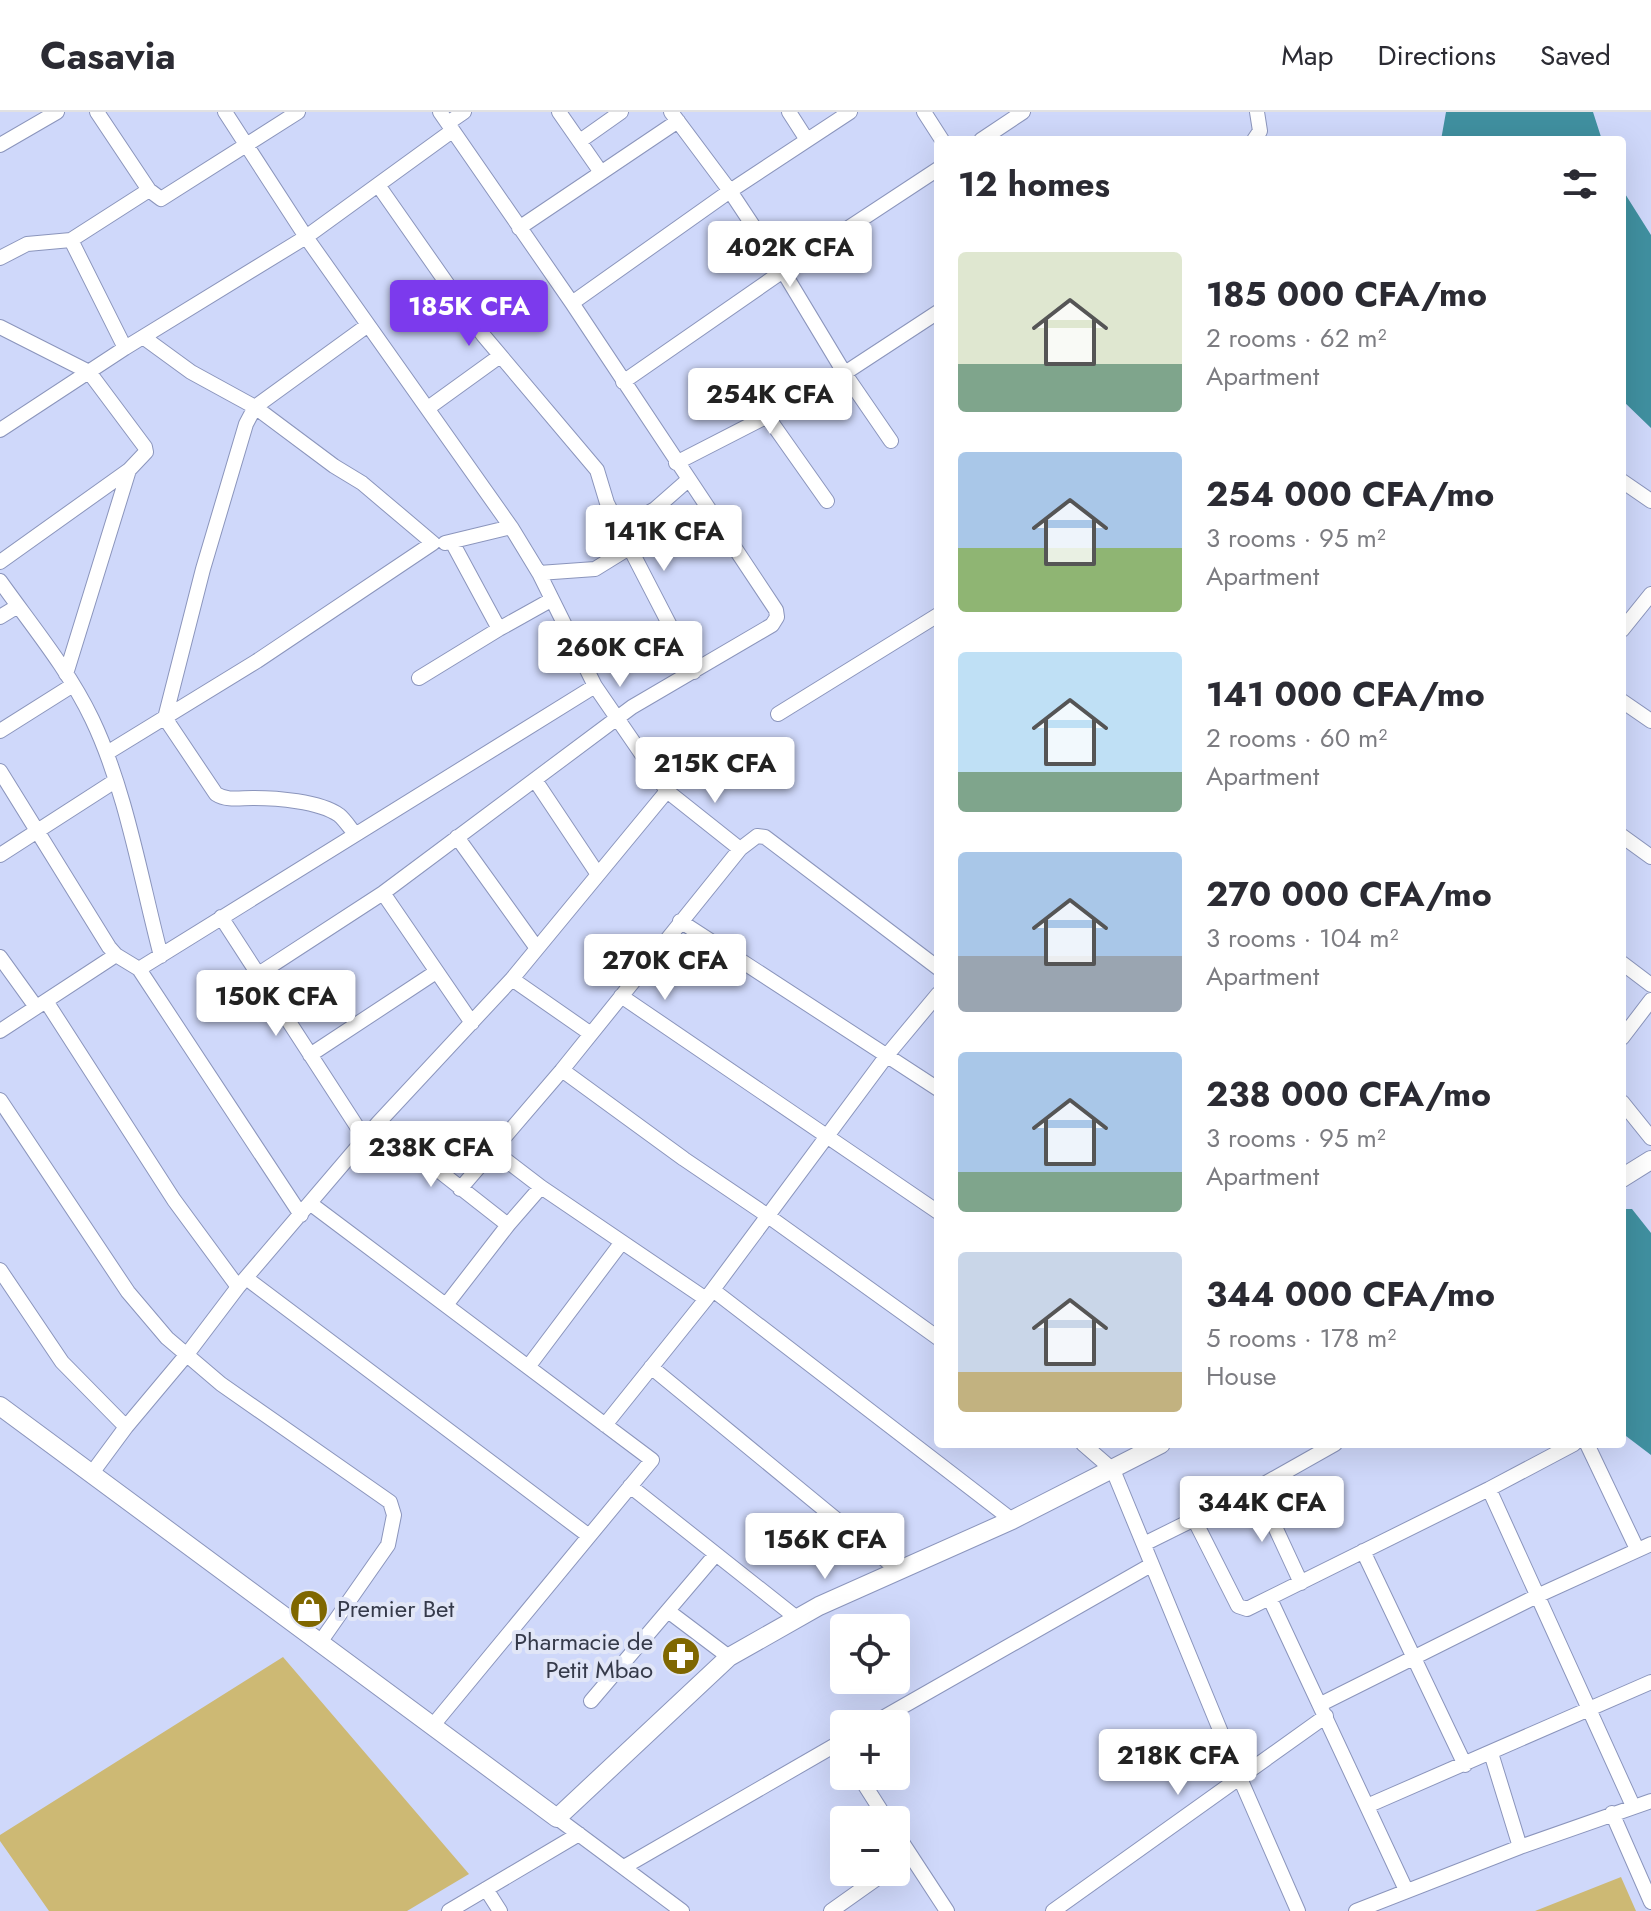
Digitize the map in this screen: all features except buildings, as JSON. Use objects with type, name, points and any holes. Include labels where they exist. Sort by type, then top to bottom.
[{"type":"street","points":[[0,145],[57,112]]},
{"type":"street","points":[[97,112],[149,190],[161,199],[298,112]]},
{"type":"street","points":[[225,112],[306,237],[511,527],[539,573],[595,686],[667,791],[740,849]]},
{"type":"street","points":[[0,430],[125,348],[306,237],[378,185],[446,122],[464,112]]},
{"type":"street","points":[[559,112],[600,171]]},
{"type":"street","points":[[580,141],[621,112]]},
{"type":"street","points":[[789,112],[807,140]]},
{"type":"street","points":[[572,303],[730,191],[850,112]]},
{"type":"street","points":[[924,112],[939,136]]},
{"type":"street","points":[[987,136],[1023,112]]},
{"type":"street","points":[[1257,112],[1260,131],[1257,136]]},
{"type":"street","points":[[519,228],[674,116],[730,191],[891,441]]},
{"type":"street","points":[[257,975],[383,893],[617,718],[772,625],[777,617],[776,610],[572,303],[446,122]]},
{"type":"street","points":[[623,382],[934,172]]},
{"type":"street","points":[[378,185],[500,356],[597,470],[607,503],[694,672]]},
{"type":"street","points":[[0,258],[27,244],[71,240],[149,190]]},
{"type":"street","points":[[71,240],[125,348]]},
{"type":"street","points":[[676,463],[845,374],[934,320]]},
{"type":"street","points":[[355,834],[343,818],[326,809],[294,801],[232,799],[216,794],[165,718],[203,569],[242,437],[255,407],[368,325]]},
{"type":"street","points":[[0,327],[89,372],[145,447],[144,457],[129,470],[0,562]]},
{"type":"street","points":[[143,337],[191,372],[255,407],[362,483],[433,543]]},
{"type":"street","points":[[428,408],[500,356]]},
{"type":"street","points":[[767,416],[827,501]]},
{"type":"street","points":[[0,731],[70,680],[129,470]]},
{"type":"street","points":[[620,529],[655,509],[688,480]]},
{"type":"street","points":[[1626,484],[1651,501]]},
{"type":"street","points":[[107,753],[257,661],[433,543],[452,542],[511,527]]},
{"type":"street","points":[[452,542],[499,629]]},
{"type":"street","points":[[539,573],[595,569],[629,548]]},
{"type":"street","points":[[0,581],[70,680],[107,753],[161,956]]},
{"type":"street","points":[[1626,625],[1651,594]]},
{"type":"street","points":[[419,678],[551,600]]},
{"type":"street","points":[[0,617],[18,606]]},
{"type":"street","points":[[778,714],[934,617]]},
{"type":"street","points":[[139,969],[595,686]]},
{"type":"street","points":[[1626,704],[1651,721]]},
{"type":"street","points":[[0,771],[116,955],[139,969],[306,1209],[446,1305],[652,1460],[434,1724]]},
{"type":"street","points":[[535,780],[597,873]]},
{"type":"street","points":[[0,855],[115,781]]},
{"type":"street","points":[[92,1473],[242,1282],[378,1123],[512,979],[667,791]]},
{"type":"street","points":[[460,1189],[562,1070],[740,849],[757,836],[765,837],[934,965]]},
{"type":"street","points":[[457,837],[536,947]]},
{"type":"street","points":[[1626,839],[1651,857]]},
{"type":"street","points":[[383,893],[472,1023]]},
{"type":"street","points":[[221,917],[365,1139]]},
{"type":"street","points":[[680,921],[934,1086]]},
{"type":"street","points":[[0,1031],[116,955]]},
{"type":"street","points":[[0,957],[41,1004],[174,1200],[242,1282],[589,1536]]},
{"type":"street","points":[[1626,966],[1651,985]]},
{"type":"street","points":[[310,1055],[436,972]]},
{"type":"street","points":[[512,979],[591,1034]]},
{"type":"street","points":[[621,996],[934,1209]]},
{"type":"street","points":[[605,1425],[709,1294],[888,1054],[934,999]]},
{"type":"street","points":[[1626,1033],[1651,1000]]},
{"type":"street","points":[[562,1070],[934,1335]]},
{"type":"street","points":[[0,1100],[128,1292],[167,1338],[221,1384],[390,1502],[394,1515],[388,1545],[321,1641]]},
{"type":"street","points":[[1626,1107],[1651,1138]]},
{"type":"street","points":[[378,1123],[508,1225]]},
{"type":"street","points":[[494,1151],[622,1242],[709,1294],[1012,1520]]},
{"type":"street","points":[[1626,1176],[1651,1160]]},
{"type":"street","points":[[446,1305],[541,1187]]},
{"type":"street","points":[[528,1367],[622,1242]]},
{"type":"street","points":[[0,1270],[62,1362],[126,1427]]},
{"type":"street","points":[[651,1367],[899,1571]]},
{"type":"street","points":[[0,1406],[434,1724],[682,1911]]},
{"type":"street","points":[[1088,1448],[1113,1470],[1298,1911]]},
{"type":"street","points":[[557,1818],[729,1657],[819,1606],[1012,1520],[1154,1448]]},
{"type":"street","points":[[1144,1544],[1195,1521],[1328,1448]]},
{"type":"street","points":[[1195,1521],[1238,1606],[1247,1609],[1566,1448]]},
{"type":"street","points":[[1053,1911],[1239,1776],[1323,1710],[1415,1658],[1537,1596],[1644,1547],[1589,1448]]},
{"type":"street","points":[[630,1486],[798,1619]]},
{"type":"street","points":[[1257,1488],[1301,1583]]},
{"type":"street","points":[[1489,1489],[1633,1806]]},
{"type":"street","points":[[1363,1551],[1465,1765]]},
{"type":"street","points":[[591,1701],[716,1554]]},
{"type":"street","points":[[897,1710],[1151,1565]]},
{"type":"street","points":[[1270,1599],[1406,1890]]},
{"type":"street","points":[[668,1611],[729,1657]]},
{"type":"street","points":[[1367,1806],[1651,1682]]},
{"type":"street","points":[[624,1867],[830,1752]]},
{"type":"street","points":[[1491,1753],[1520,1847]]},
{"type":"street","points":[[1356,1911],[1520,1847],[1651,1801]]},
{"type":"street","points":[[1612,1813],[1651,1900]]},
{"type":"street","points":[[449,1911],[579,1834]]},
{"type":"street","points":[[910,1855],[947,1911]]},
{"type":"street","points":[[831,1911],[866,1886]]},
{"type":"street","points":[[486,1889],[500,1911]]},
{"type":"shaded area","points":[[1446,112],[1593,112],[1601,136],[1442,136]]},
{"type":"shaded area","points":[[1626,195],[1651,235],[1651,428],[1626,404]]},
{"type":"shaded area","points":[[1626,1209],[1632,1209],[1651,1233],[1651,1455],[1626,1436]]},
{"type":"shaded area","points":[[283,1657],[469,1874],[407,1911],[49,1911],[0,1841],[0,1835]]},
{"type":"shaded area","points":[[1621,1877],[1636,1911],[1535,1911]]},
{"type":"place","name":"Premier Bet","points":[[309,1609]]},
{"type":"place","name":"Pharmacie de Petit Mbao","points":[[681,1656]]}]
